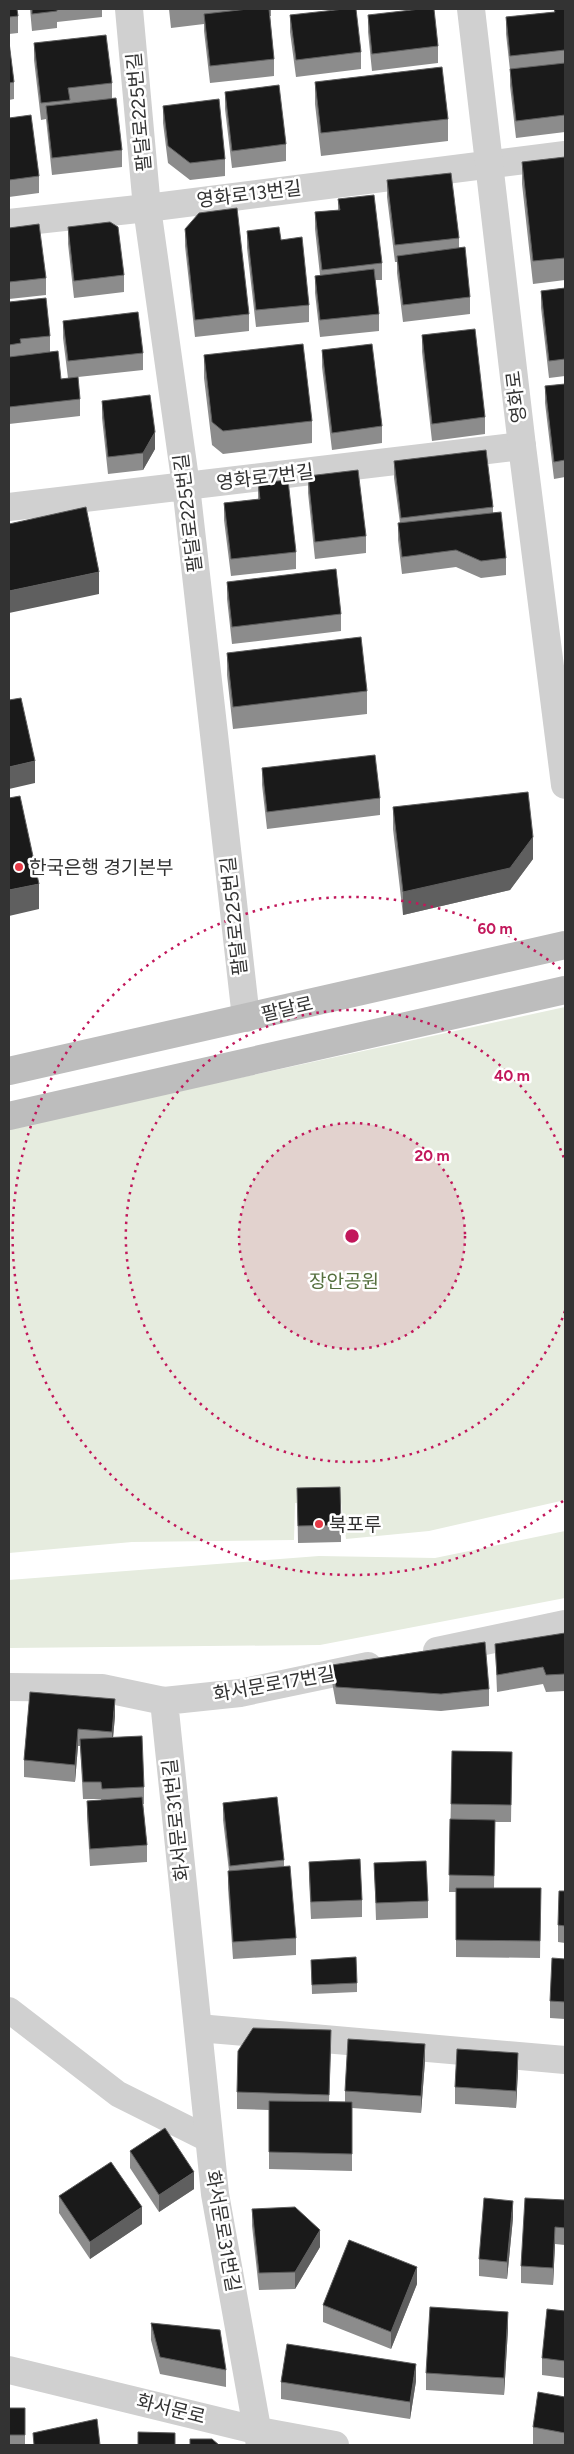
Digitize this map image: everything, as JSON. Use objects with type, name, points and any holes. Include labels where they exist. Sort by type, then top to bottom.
[{"type":"main road","name":"팔달로","points":[[9,1071],[565,945]]},
{"type":"main road","points":[[9,1116],[565,990]]},
{"type":"street","name":"팔달로225번길","points":[[129,9],[147,208],[186,486],[246,1018]]},
{"type":"street","name":"영화로","points":[[471,9],[522,446],[565,785]]},
{"type":"street","name":"영화로13번길","points":[[9,223],[147,208],[488,163],[565,155]]},
{"type":"street","name":"영화로7번길","points":[[9,507],[522,446]]},
{"type":"street","name":"화서문로17번길","points":[[9,1687],[102,1688],[164,1701],[240,1693],[565,1624]]},
{"type":"street","name":"화서문로31번길","points":[[164,1701],[215,2194],[260,2438]]},
{"type":"street","points":[[9,2010],[118,2094],[208,2139]]},
{"type":"street","points":[[198,2028],[565,2060]]},
{"type":"street","name":"화서문로","points":[[9,2370],[260,2438],[335,2445]]},
{"type":"green space","name":"장안공원","points":[[565,1007],[565,1500],[429,1531],[346,1539],[341,1502],[295,1503],[294,1540],[132,1542],[9,1553],[9,1128]]},
{"type":"green space","points":[[565,1531],[565,1598],[320,1645],[9,1648],[9,1580],[319,1556],[435,1558]]},
{"type":"building","points":[[9,9],[17,9],[18,16],[9,17]]},
{"type":"building","points":[[32,9],[57,9],[57,11],[32,14]]},
{"type":"building","points":[[248,9],[269,9],[274,59],[210,66],[204,14]]},
{"type":"building","points":[[356,9],[361,52],[296,60],[290,15]]},
{"type":"building","points":[[434,9],[438,46],[372,54],[368,15]]},
{"type":"building","points":[[554,9],[565,9],[565,50],[510,56],[506,17],[555,12]]},
{"type":"building","points":[[106,35],[112,83],[68,88],[70,100],[41,103],[34,43]]},
{"type":"building","points":[[9,42],[14,82],[9,83]]},
{"type":"building","points":[[565,63],[565,115],[516,121],[510,69]]},
{"type":"building","points":[[442,67],[448,119],[321,133],[315,82]]},
{"type":"building","points":[[279,85],[286,144],[232,151],[225,92]]},
{"type":"building","points":[[116,98],[122,150],[52,158],[46,106]]},
{"type":"building","points":[[219,99],[225,159],[190,163],[168,146],[163,106]]},
{"type":"building","points":[[31,115],[39,176],[9,180],[9,118]]},
{"type":"building","points":[[565,157],[565,258],[533,261],[522,162]]},
{"type":"building","points":[[451,173],[459,238],[395,245],[387,180]]},
{"type":"building","points":[[374,195],[382,263],[322,270],[315,212],[340,210],[338,199]]},
{"type":"building","points":[[237,208],[249,314],[195,320],[185,229],[199,213]]},
{"type":"building","points":[[110,222],[118,227],[124,275],[74,281],[68,227]]},
{"type":"building","points":[[39,224],[46,278],[9,282],[9,228]]},
{"type":"building","points":[[279,227],[281,240],[302,237],[309,305],[256,310],[247,231]]},
{"type":"building","points":[[465,247],[470,297],[403,305],[397,256]]},
{"type":"building","points":[[374,269],[379,314],[320,320],[315,276]]},
{"type":"building","points":[[565,288],[565,359],[549,361],[541,291]]},
{"type":"building","points":[[46,298],[50,336],[20,339],[21,343],[9,345],[9,302]]},
{"type":"building","points":[[138,312],[143,353],[68,361],[63,321]]},
{"type":"building","points":[[475,329],[485,417],[432,424],[422,335]]},
{"type":"building","points":[[303,344],[312,421],[223,431],[212,422],[204,355]]},
{"type":"building","points":[[372,344],[382,426],[332,433],[322,350]]},
{"type":"building","points":[[58,351],[61,379],[78,377],[80,399],[9,407],[9,357]]},
{"type":"building","points":[[565,384],[565,460],[554,462],[545,386]]},
{"type":"building","points":[[150,395],[155,432],[143,453],[108,457],[102,401]]},
{"type":"building","points":[[486,450],[493,507],[401,518],[394,461]]},
{"type":"building","points":[[358,470],[366,536],[315,542],[308,476]]},
{"type":"building","points":[[288,480],[296,552],[231,559],[224,503],[260,499],[258,483]]},
{"type":"building","points":[[86,507],[99,572],[9,591],[9,524]]},
{"type":"building","points":[[501,512],[506,558],[481,561],[456,550],[402,557],[398,523]]},
{"type":"building","points":[[336,569],[341,614],[232,627],[227,582]]},
{"type":"building","points":[[361,637],[367,691],[233,707],[227,653]]},
{"type":"building","points":[[21,698],[35,761],[9,767],[9,700]]},
{"type":"building","points":[[375,755],[380,798],[267,812],[262,768]]},
{"type":"building","points":[[528,792],[533,837],[510,868],[403,892],[393,807]]},
{"type":"building","name":"한국은행 경기본부","points":[[20,796],[39,884],[9,890],[9,798]]},
{"type":"building","points":[[340,1487],[341,1525],[298,1526],[297,1488]]},
{"type":"building","points":[[565,1633],[565,1674],[546,1675],[543,1667],[497,1675],[495,1644]]},
{"type":"building","points":[[485,1642],[489,1689],[441,1694],[336,1687],[332,1665]]},
{"type":"building","points":[[30,1692],[115,1699],[112,1732],[78,1729],[75,1765],[24,1760]]},
{"type":"building","points":[[142,1736],[144,1787],[102,1789],[101,1782],[83,1782],[80,1739]]},
{"type":"building","points":[[452,1751],[512,1752],[511,1805],[451,1804]]},
{"type":"building","points":[[142,1797],[147,1845],[90,1849],[87,1801]]},
{"type":"building","points":[[277,1797],[284,1860],[230,1866],[223,1803]]},
{"type":"building","points":[[450,1819],[495,1820],[494,1876],[449,1875]]},
{"type":"building","points":[[360,1859],[362,1900],[311,1902],[309,1862]]},
{"type":"building","points":[[426,1861],[428,1901],[376,1903],[374,1863]]},
{"type":"building","points":[[290,1866],[296,1938],[233,1942],[228,1871]]},
{"type":"building","points":[[456,1888],[541,1888],[540,1941],[456,1940]]},
{"type":"building","points":[[559,1891],[565,1891],[565,1926],[558,1925]]},
{"type":"building","points":[[356,1957],[357,1983],[312,1985],[311,1960]]},
{"type":"building","points":[[552,1958],[565,1959],[565,2002],[550,2001]]},
{"type":"building","points":[[253,2028],[331,2030],[329,2095],[237,2092],[238,2051]]},
{"type":"building","points":[[348,2039],[425,2044],[421,2096],[345,2091]]},
{"type":"building","points":[[457,2049],[518,2053],[516,2091],[455,2087]]},
{"type":"building","points":[[269,2101],[352,2102],[352,2154],[269,2152]]},
{"type":"building","points":[[165,2128],[194,2172],[159,2195],[130,2151]]},
{"type":"building","points":[[111,2162],[142,2207],[90,2242],[59,2196]]},
{"type":"building","points":[[484,2198],[513,2201],[507,2262],[479,2259]]},
{"type":"building","points":[[525,2198],[565,2200],[565,2228],[555,2227],[553,2268],[521,2266]]},
{"type":"building","points":[[295,2207],[320,2230],[295,2272],[259,2273],[252,2209]]},
{"type":"building","points":[[349,2240],[417,2267],[391,2332],[323,2305]]},
{"type":"building","points":[[430,2307],[508,2312],[504,2378],[426,2373]]},
{"type":"building","points":[[547,2309],[565,2311],[565,2361],[542,2358]]},
{"type":"building","points":[[151,2323],[220,2330],[226,2370],[160,2357]]},
{"type":"building","points":[[287,2344],[416,2364],[410,2402],[281,2382]]},
{"type":"building","points":[[538,2392],[565,2397],[565,2433],[533,2427]]},
{"type":"building","points":[[9,2408],[25,2408],[25,2435],[9,2435]]},
{"type":"building","points":[[97,2419],[100,2445],[34,2445],[33,2433]]},
{"type":"building","points":[[138,2432],[175,2433],[175,2445],[138,2445]]},
{"type":"building","points":[[190,2439],[212,2439],[219,2445],[190,2445]]},
{"type":"place","name":"한국은행 경기본부","points":[[19,867]]},
{"type":"place","name":"북포루","points":[[319,1524]]}]
